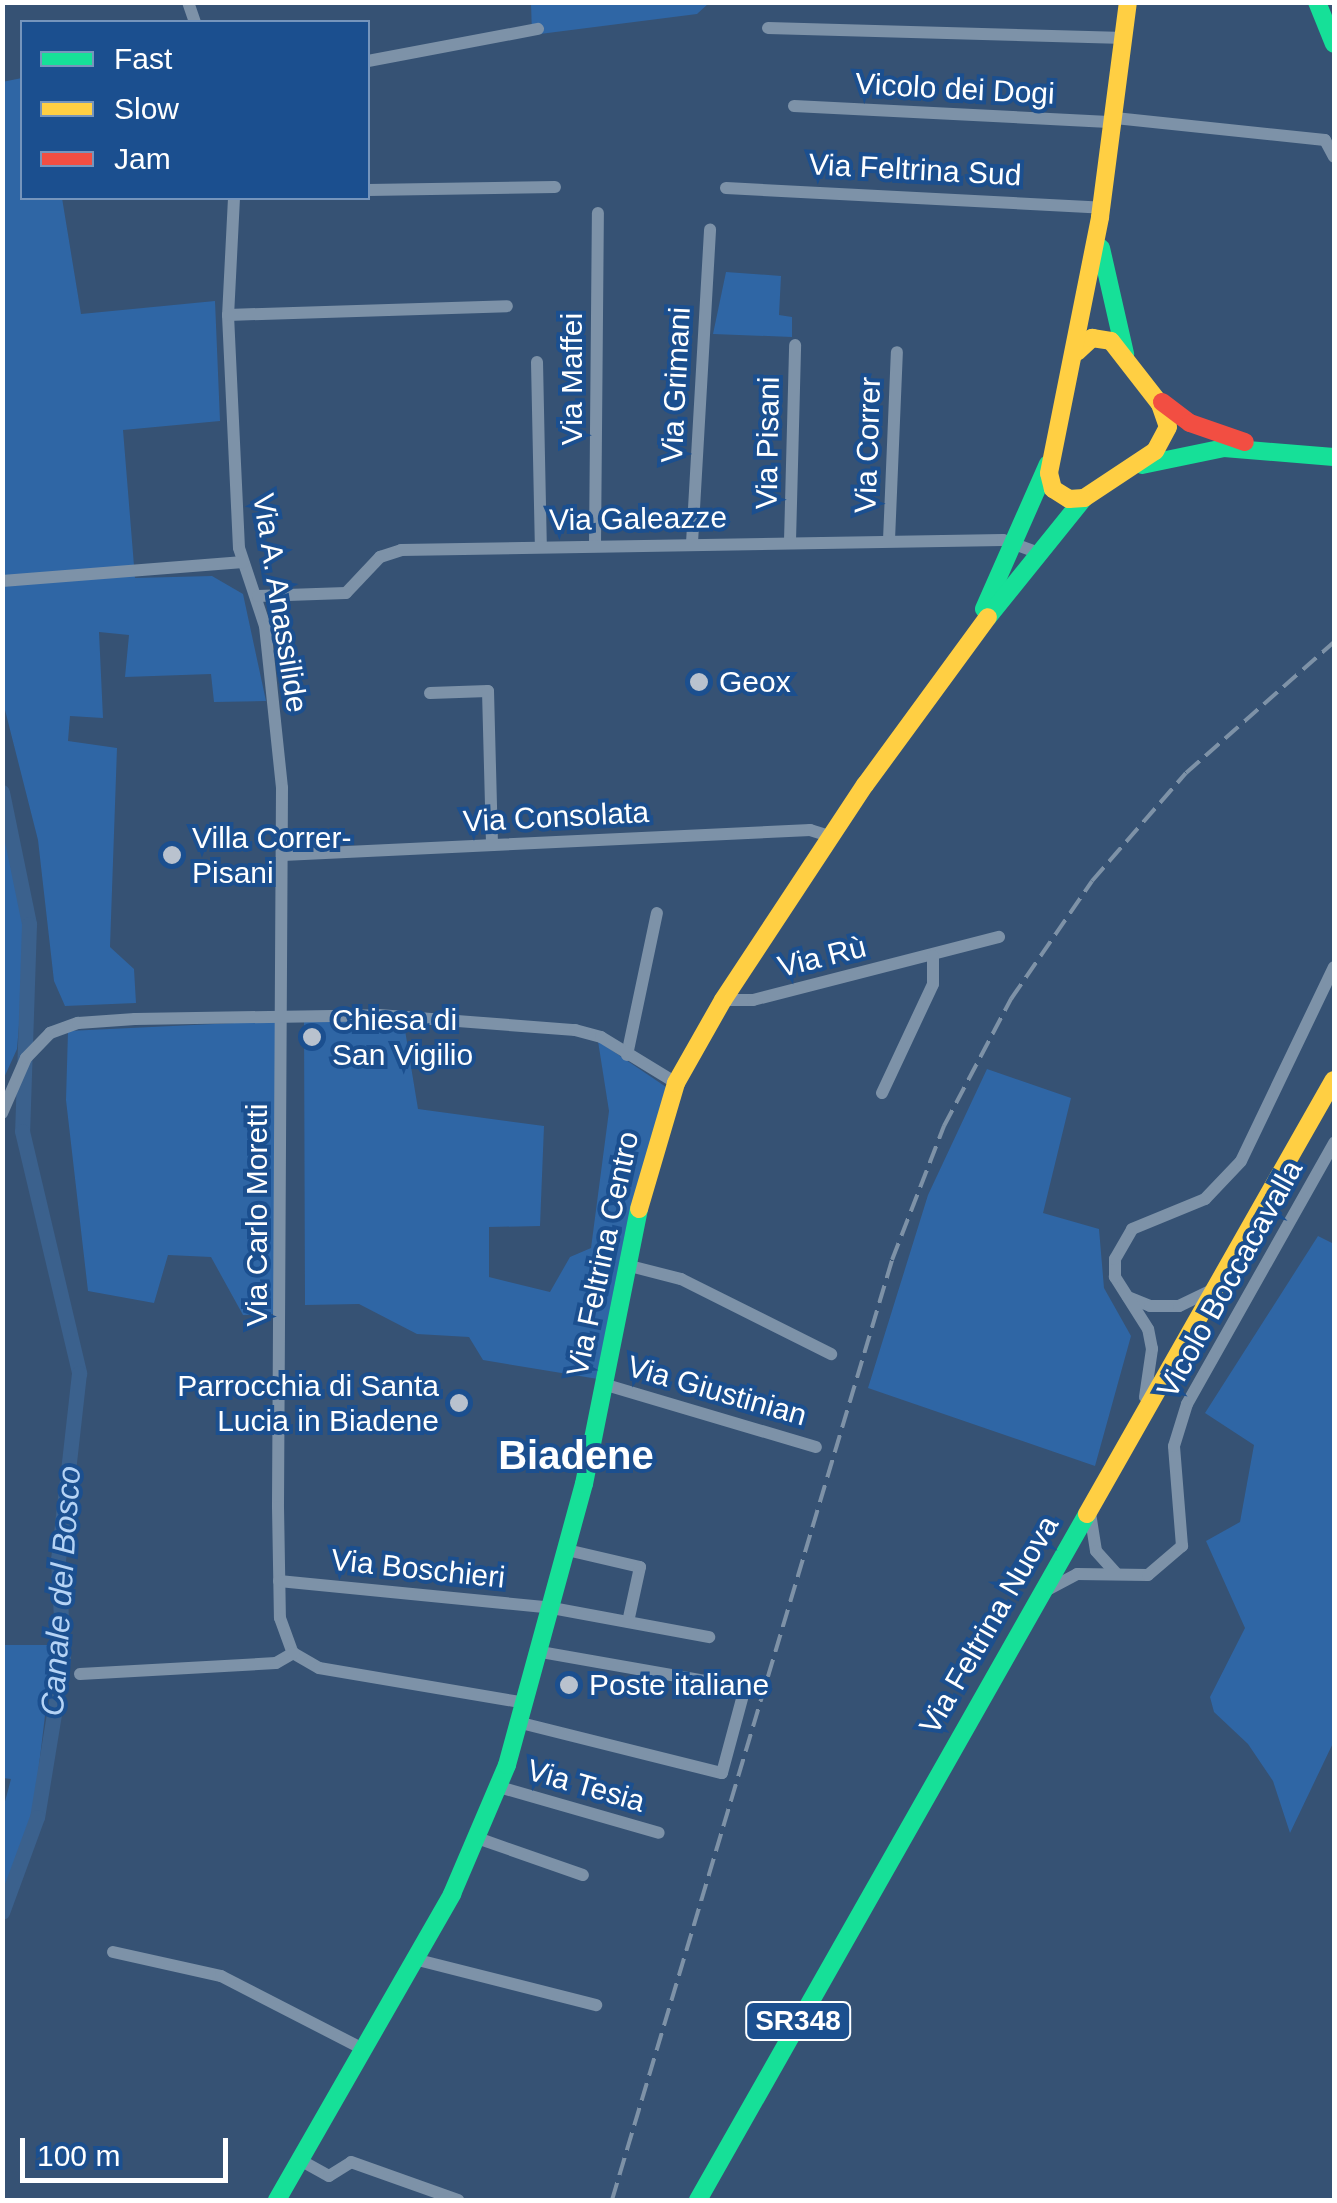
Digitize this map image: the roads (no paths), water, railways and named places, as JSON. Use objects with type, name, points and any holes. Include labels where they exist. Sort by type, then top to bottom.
[{"type":"main road","points":[[1015,543],[1051,455],[1077,352],[1115,120],[1128,2]]},
{"type":"main road","points":[[1317,2],[1334,44]]},
{"type":"main road","points":[[1101,213],[1104,278],[1128,362]]},
{"type":"main road","points":[[1077,352],[1100,337],[1128,362],[1153,394],[1190,423],[1270,448],[1334,457]]},
{"type":"main road","points":[[1036,552],[1084,498],[1155,451],[1167,434],[1153,394]]},
{"type":"main road","points":[[1126,470],[1207,450],[1270,448]]},
{"type":"main road","points":[[1051,455],[1052,488],[1062,498],[1084,498]]},
{"type":"main road","name":"Via Feltrina Centro","points":[[964,650],[1015,543]]},
{"type":"main road","name":"Via Feltrina Centro","points":[[277,2200],[480,1839],[522,1723],[567,1550],[649,1157],[676,1083],[722,1000],[830,836],[1036,552]]},
{"type":"main road","name":"Via Feltrina Nuova","points":[[698,2200],[1090,1503],[1334,1080]]},
{"type":"street","points":[[768,28],[1125,38]]},
{"type":"street","points":[[370,62],[538,29]]},
{"type":"street","name":"Vicolo dei Dogi","points":[[794,106],[1115,120],[1326,140],[1334,157]]},
{"type":"street","points":[[370,190],[554,187]]},
{"type":"street","name":"Via Feltrina Sud","points":[[726,188],[1101,213]]},
{"type":"street","name":"Via A. Anassilide","points":[[234,200],[228,315],[243,562],[258,596],[282,788],[281,1016]]},
{"type":"street","name":"Via Maffei","points":[[596,545],[598,213]]},
{"type":"street","name":"Via Grimani","points":[[692,543],[710,230]]},
{"type":"street","points":[[228,315],[507,306]]},
{"type":"street","name":"Via Pisani","points":[[790,541],[794,345]]},
{"type":"street","name":"Via Correr","points":[[889,540],[897,352]]},
{"type":"street","points":[[536,362],[542,546]]},
{"type":"street","name":"Via Galeazze","points":[[258,596],[346,594],[376,560],[396,550],[889,540],[1015,543],[1036,552]]},
{"type":"street","points":[[2,580],[243,562]]},
{"type":"street","points":[[430,693],[488,691],[492,845]]},
{"type":"street","name":"Via Consolata","points":[[284,855],[810,830],[830,836]]},
{"type":"street","points":[[627,1054],[657,914]]},
{"type":"street","name":"Via Rù","points":[[722,1000],[738,1003],[999,938]]},
{"type":"street","points":[[882,1093],[933,984],[934,956]]},
{"type":"street","name":"Vicolo Boccacavalla","points":[[1126,1296],[1115,1259],[1132,1229],[1205,1199],[1241,1160],[1334,967]]},
{"type":"street","points":[[3,1109],[26,1058],[50,1034],[89,1021],[380,1015],[574,1030],[601,1037],[676,1083]]},
{"type":"street","name":"Via Carlo Moretti","points":[[281,1016],[279,1580],[280,1618],[293,1653]]},
{"type":"street","name":"Vicolo Boccacavalla","points":[[1035,1600],[1077,1574],[1160,1570],[1182,1546],[1174,1446],[1187,1404],[1334,1143]]},
{"type":"street","points":[[626,1264],[682,1279],[830,1354]]},
{"type":"street","points":[[1126,1296],[1164,1307],[1214,1288]]},
{"type":"street","points":[[1126,1296],[1148,1328],[1152,1349],[1150,1386],[1126,1441]]},
{"type":"street","name":"Via Giustinian","points":[[603,1384],[816,1447]]},
{"type":"street","points":[[1090,1503],[1096,1551],[1118,1575]]},
{"type":"street","points":[[567,1550],[640,1568],[628,1622]]},
{"type":"street","name":"Via Boschieri","points":[[279,1580],[552,1608]]},
{"type":"street","points":[[552,1608],[709,1637]]},
{"type":"street","points":[[522,1723],[722,1773],[745,1688],[540,1652]]},
{"type":"street","points":[[80,1674],[276,1663],[293,1653],[338,1672],[526,1703]]},
{"type":"street","name":"Via Tesia","points":[[499,1787],[659,1833]]},
{"type":"street","points":[[480,1839],[582,1875]]},
{"type":"street","points":[[113,1952],[220,1976],[363,2049]]},
{"type":"street","points":[[414,1959],[596,2005]]},
{"type":"street","points":[[300,2160],[329,2176],[351,2162],[458,2200]]},
{"type":"waterway","name":"Canale del Bosco","points":[[2,792],[29,924],[22,1131],[79,1373],[58,1559],[63,1659],[37,1817],[2,1912]]},
{"type":"railway","points":[[612,2200],[892,1260],[944,1126],[1011,999],[1092,881],[1186,773],[1334,642]]},
{"type":"place","name":"Geox","points":[[699,682]]},
{"type":"place","name":"Villa Correr- Pisani","points":[[172,855]]},
{"type":"place","name":"Chiesa di San Vigilio","points":[[312,1037]]},
{"type":"place","name":"Parrocchia di Santa Lucia in Biadene","points":[[459,1403]]},
{"type":"place","name":"Poste italiane","points":[[569,1685]]},
{"type":"district","name":"Biadene","points":[[576,1455]]}]
